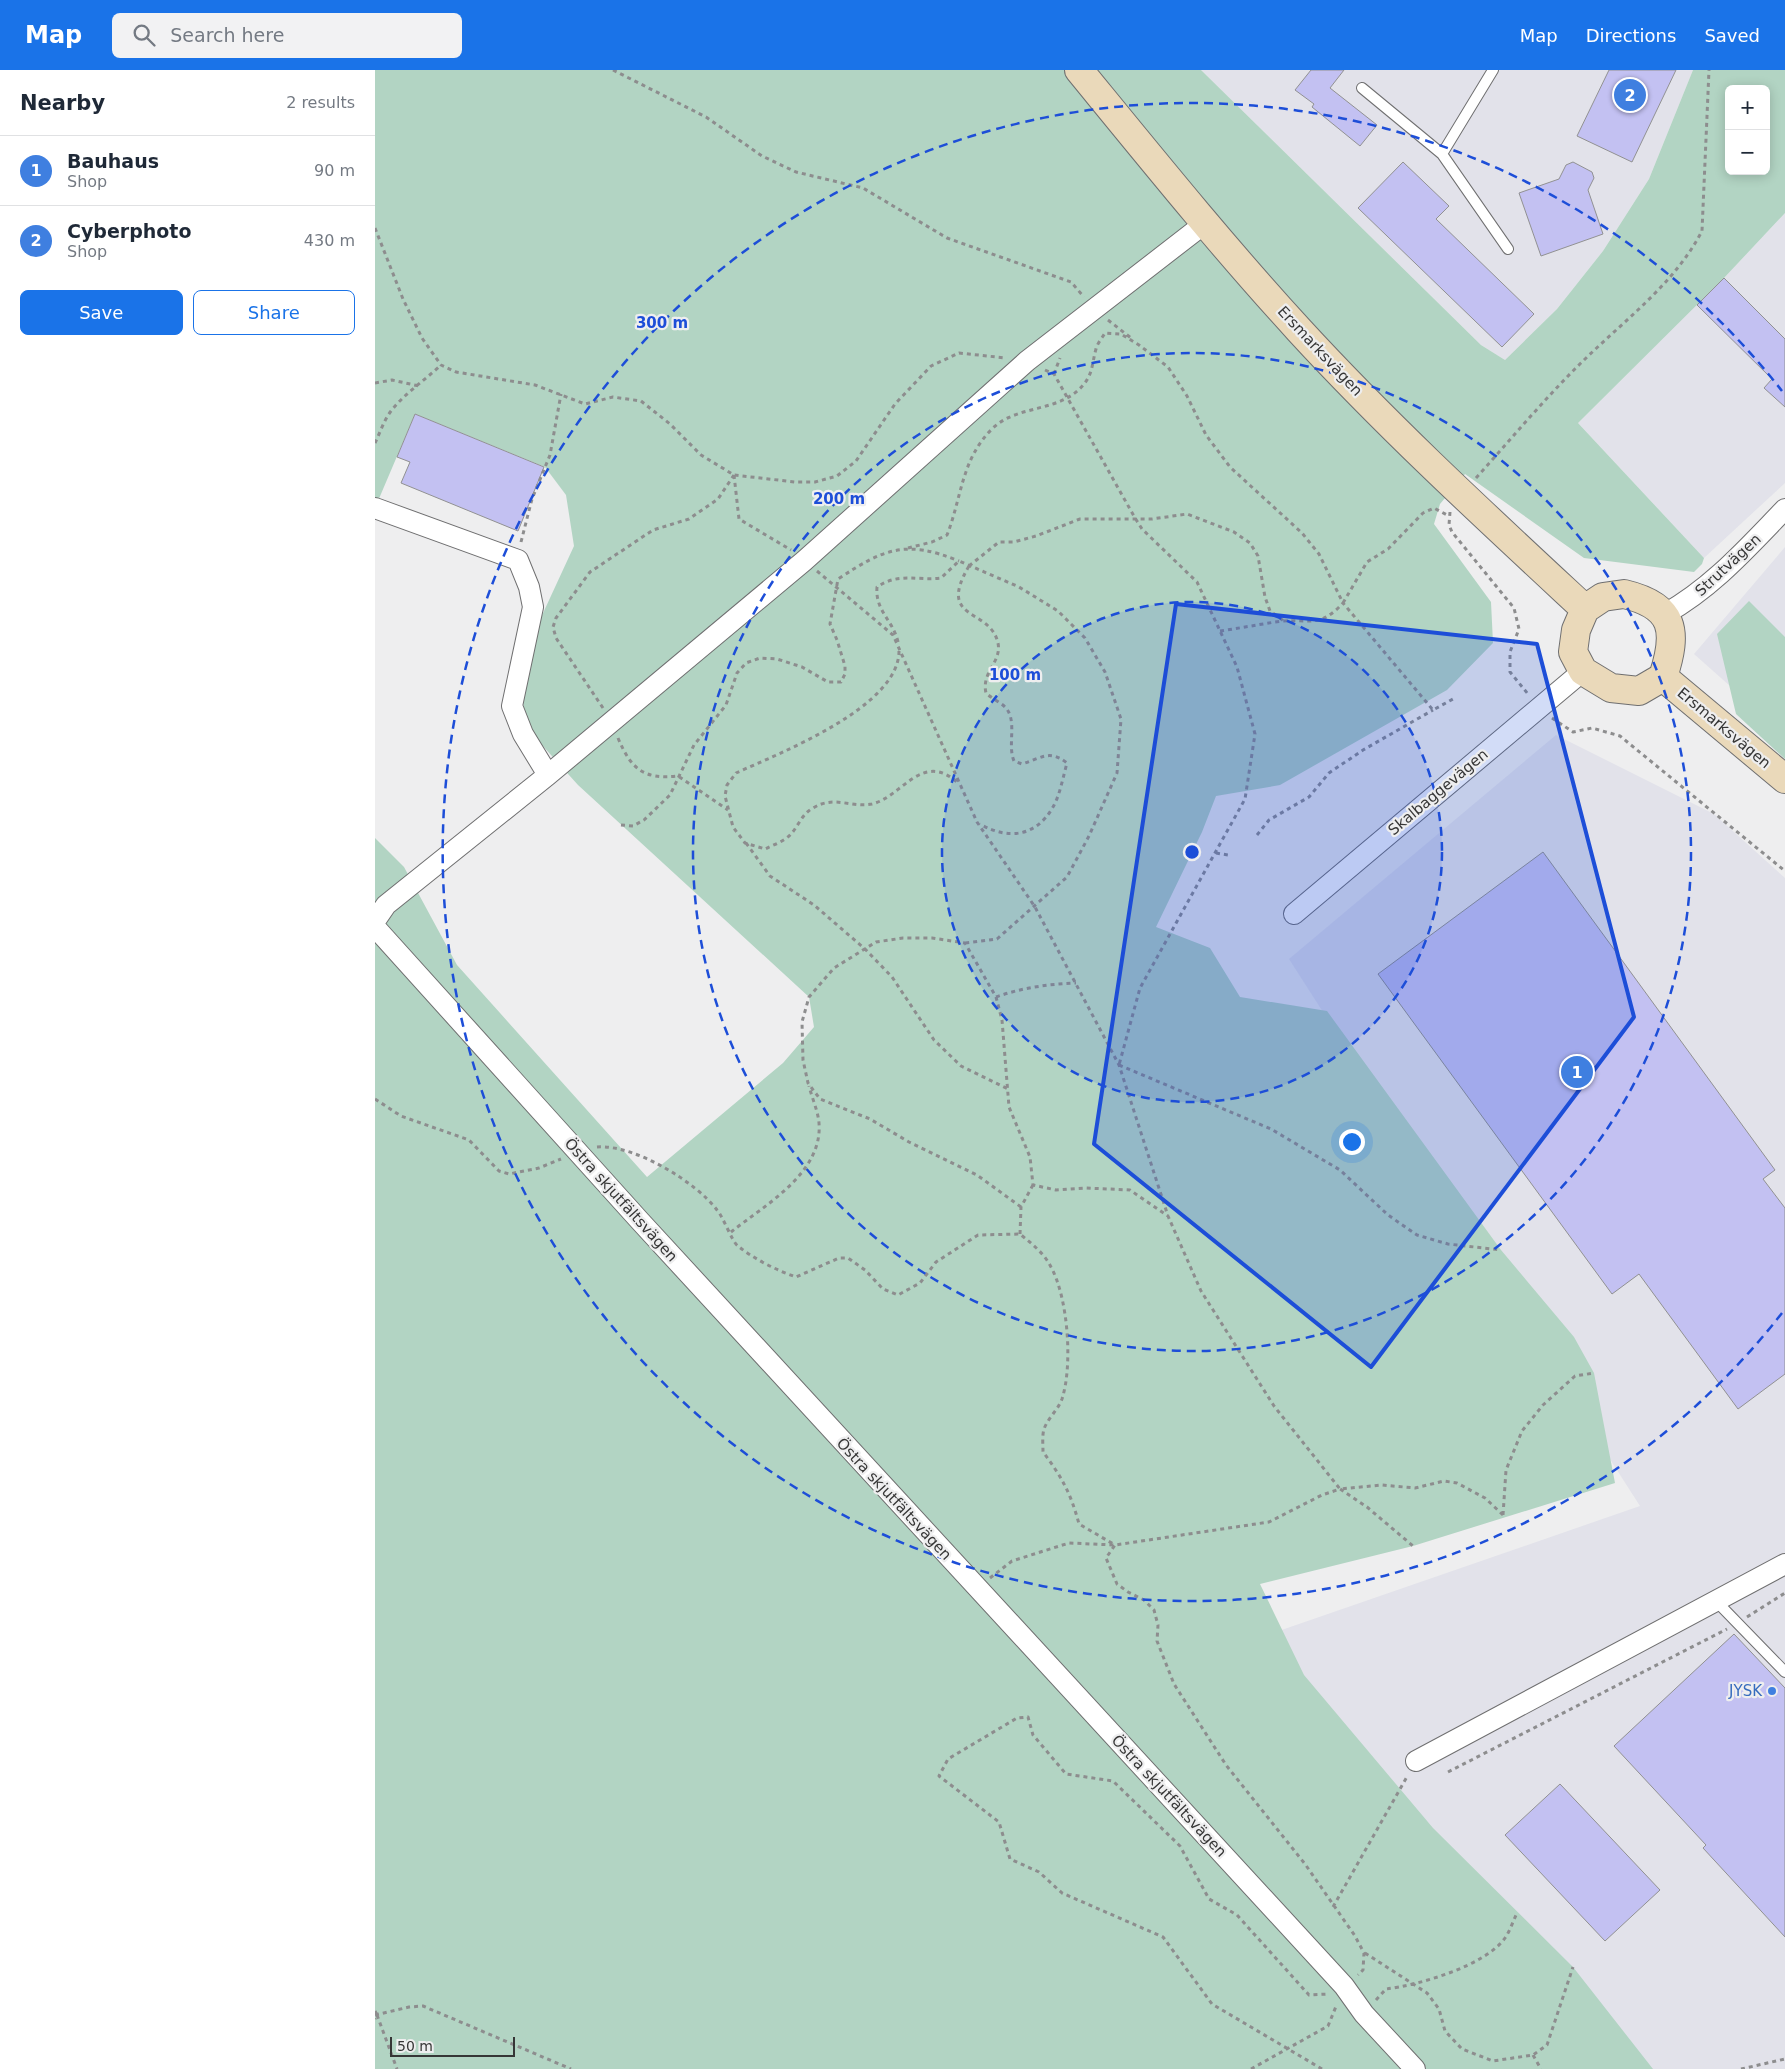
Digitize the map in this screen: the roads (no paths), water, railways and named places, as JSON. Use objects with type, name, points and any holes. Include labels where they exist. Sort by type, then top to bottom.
[{"type":"main road","name":"Ersmarksvägen","points":[[1079,70],[1204,224],[1300,331],[1414,449],[1585,609]]},
{"type":"main road","points":[[1624,594],[1645,599],[1665,614],[1673,644],[1663,677],[1639,691],[1611,688],[1583,671],[1573,652],[1576,630],[1585,609],[1603,598],[1624,594]]},
{"type":"main road","name":"Ersmarksvägen","points":[[1663,677],[1785,779]]},
{"type":"street","points":[[375,922],[386,905],[549,775],[804,560],[1027,361],[1204,224]]},
{"type":"street","points":[[375,508],[518,560],[529,587],[533,606],[512,706],[523,734],[549,775]]},
{"type":"street","name":"Strutvägen","points":[[1665,614],[1691,599],[1722,575],[1785,509]]},
{"type":"street","name":"Skalbaggevägen","points":[[1294,914],[1539,706],[1583,671]]},
{"type":"street","name":"Östra skjutfältsvägen","points":[[375,927],[577,1152],[1344,1986],[1364,2014],[1415,2069]]},
{"type":"street","points":[[1416,1761],[1785,1564]]},
{"type":"lane","points":[[1443,154],[1493,70]]},
{"type":"lane","points":[[1362,88],[1443,154],[1507,249]]},
{"type":"lane","points":[[1716,1601],[1785,1672]]},
{"type":"place","name":"Cyberphoto","points":[[1630,95]]},
{"type":"place","name":"Bauhaus","points":[[1577,1072]]},
{"type":"place","name":"JYSK","points":[[1772,1691]]}]
